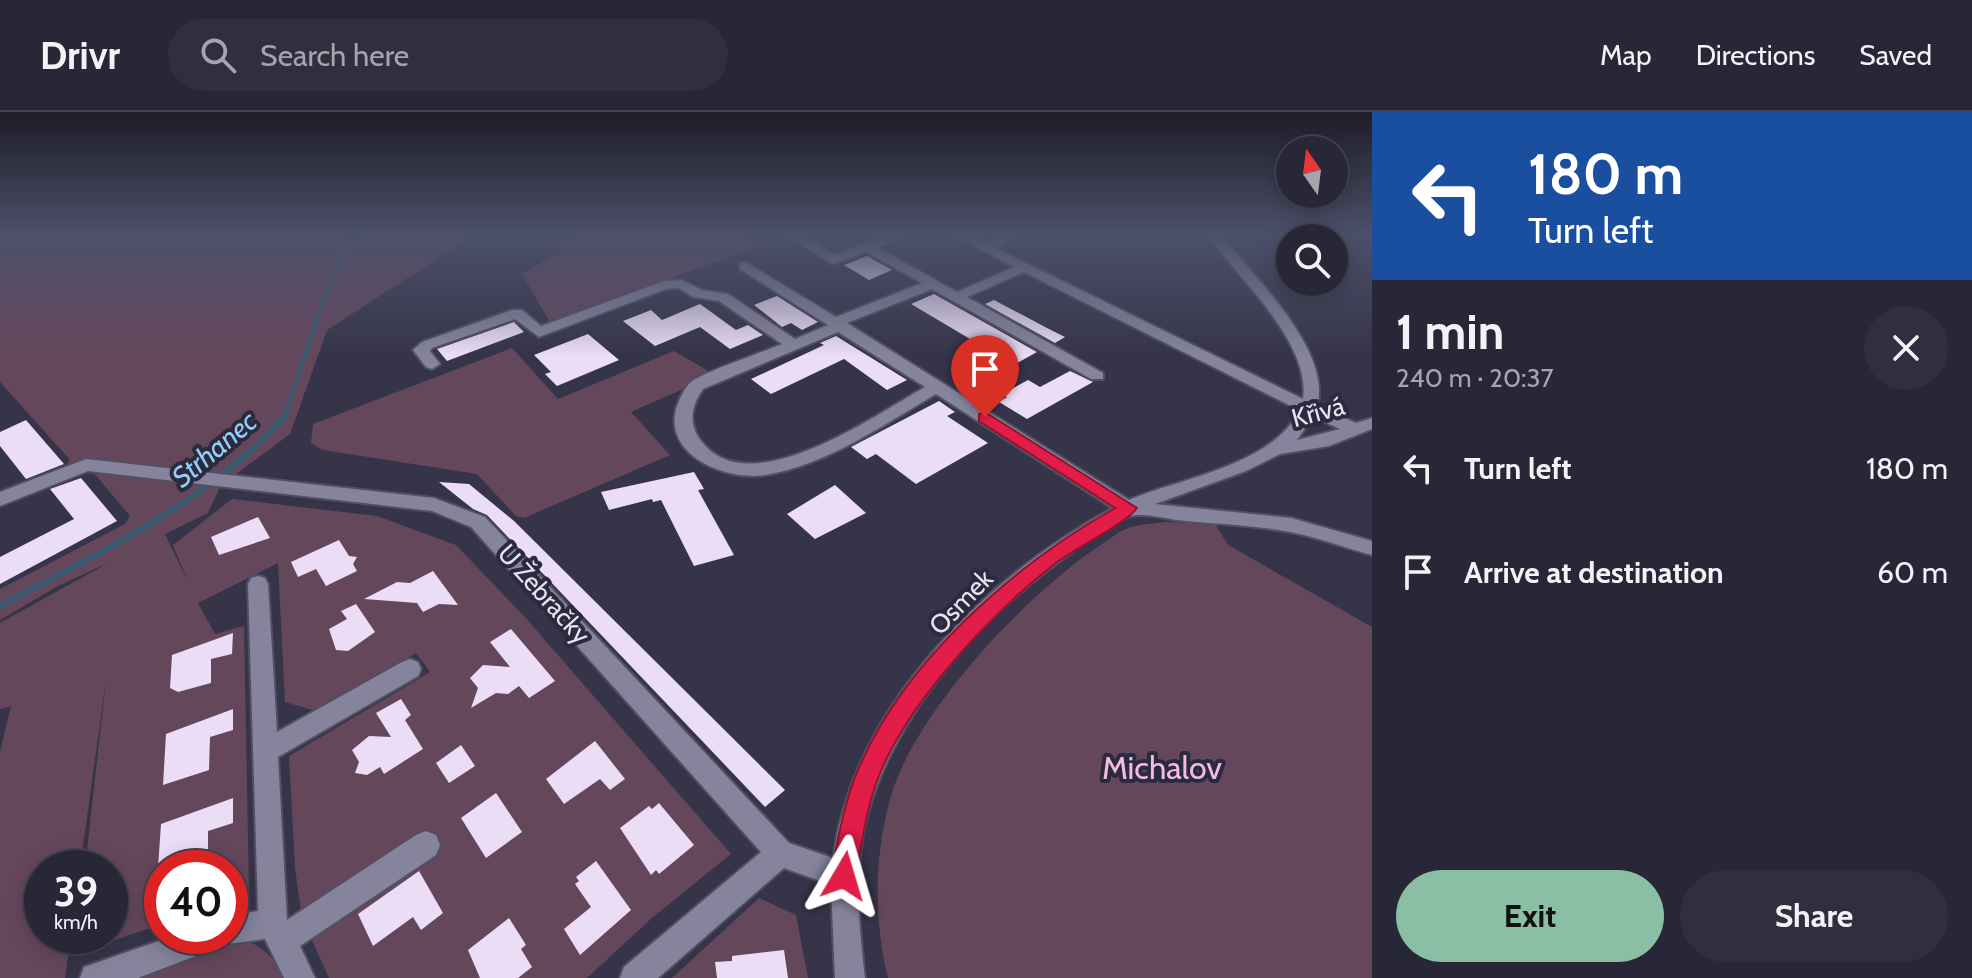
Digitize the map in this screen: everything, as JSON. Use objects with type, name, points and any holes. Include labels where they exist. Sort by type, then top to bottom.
[{"type":"street","points":[[761,275],[1128,508],[1291,525],[1372,548]]},
{"type":"street","points":[[918,275],[1097,376]]},
{"type":"street","points":[[956,297],[1006,275]]},
{"type":"street","points":[[1038,275],[1308,409],[1364,427]]},
{"type":"street","points":[[1244,275],[1299,348],[1310,371],[1312,392],[1308,409]]},
{"type":"street","points":[[432,364],[421,350],[427,345],[517,313],[539,332],[664,285],[682,284],[698,294],[723,297],[793,345]]},
{"type":"street","points":[[933,284],[697,386],[686,397],[681,412],[684,433],[708,459],[742,470],[796,461],[937,387]]},
{"type":"street","name":"Osmek","points":[[850,978],[844,876],[854,813],[886,735],[914,695],[952,650],[1027,575],[1068,543],[1128,508],[1276,449],[1299,427],[1308,409]]},
{"type":"street","name":"Křivá","points":[[1276,449],[1323,442],[1364,427]]},
{"type":"street","name":"U Žebračky","points":[[27,488],[86,465],[434,505],[478,522],[780,853],[844,876]]},
{"type":"street","points":[[0,484],[27,488]]},
{"type":"street","points":[[0,499],[27,488]]},
{"type":"street","points":[[258,584],[278,932],[300,978]]},
{"type":"street","points":[[268,750],[410,669]]},
{"type":"street","points":[[248,931],[278,932],[426,845]]},
{"type":"street","points":[[635,978],[780,853]]},
{"type":"street","points":[[95,978],[164,954]]},
{"type":"green space","points":[[0,275],[411,275],[327,330],[290,434],[235,475],[98,459],[67,464],[70,460],[0,382]]},
{"type":"green space","points":[[523,275],[679,275],[551,324]]},
{"type":"green space","points":[[512,348],[558,399],[674,351],[715,375],[631,412],[670,455],[524,518],[516,516],[477,474],[323,450],[311,443],[313,424]]},
{"type":"green space","points":[[100,470],[220,487],[208,513],[165,534],[189,584],[173,545],[232,499],[377,516],[456,545],[524,616],[731,854],[653,917],[587,978],[329,978],[302,918],[295,868],[289,756],[430,672],[416,653],[316,711],[285,702],[278,563],[198,603],[215,634],[244,626],[249,893],[248,850],[144,850],[144,930],[128,936],[128,850],[87,850],[106,680],[82,850],[24,850],[24,954],[68,954],[65,978],[0,978],[0,752],[11,706],[0,709],[0,623],[110,562],[58,586],[0,620],[0,589],[125,524],[130,516],[93,472]]},
{"type":"green space","name":"Michalov","points":[[1164,522],[1215,524],[1228,545],[1372,627],[1372,978],[888,978],[880,934],[878,869],[889,803],[901,769],[921,732],[976,659],[1040,593],[1121,531]]},
{"type":"green space","points":[[759,898],[796,915],[808,978],[672,978]]},
{"type":"green space","points":[[248,941],[276,963],[284,978],[125,978],[190,954],[248,954]]},
{"type":"building","points":[[861,275],[880,275],[869,280]]},
{"type":"building","points":[[934,294],[1037,352],[1014,365],[911,304]]},
{"type":"building","points":[[777,296],[818,322],[802,330],[791,323],[782,327],[754,305]]},
{"type":"building","points":[[994,300],[1065,337],[1055,343],[985,304]]},
{"type":"building","points":[[700,304],[736,330],[748,325],[763,335],[730,349],[700,327],[655,346],[623,321],[651,310],[662,320]]},
{"type":"building","points":[[514,322],[524,332],[447,361],[437,349]]},
{"type":"building","points":[[588,334],[619,360],[557,386],[545,374],[551,372],[534,355]]},
{"type":"building","points":[[836,336],[907,380],[887,390],[844,359],[771,394],[751,379],[824,345],[820,343]]},
{"type":"building","points":[[1070,371],[1093,382],[1027,419],[999,402],[1007,397],[1002,394],[1028,380],[1040,387]]},
{"type":"building","points":[[939,401],[955,412],[947,416],[988,443],[916,484],[876,454],[867,459],[851,447]]},
{"type":"building","points":[[26,420],[64,464],[26,479],[0,446],[0,432]]},
{"type":"building","points":[[694,472],[704,489],[698,490],[734,555],[694,566],[661,500],[653,502],[652,499],[609,510],[601,492]]},
{"type":"building","points":[[81,478],[117,521],[0,584],[0,557],[74,519],[50,489]]},
{"type":"building","points":[[439,482],[469,484],[514,521],[785,790],[765,807],[487,515],[473,509]]},
{"type":"building","points":[[835,485],[866,513],[815,539],[787,514]]},
{"type":"building","points":[[258,517],[270,538],[219,555],[211,537]]},
{"type":"building","points":[[339,540],[349,556],[357,557],[353,564],[357,571],[326,586],[316,569],[298,577],[291,562]]},
{"type":"building","points":[[433,571],[458,605],[439,604],[423,612],[417,603],[364,599],[397,582],[410,583]]},
{"type":"building","points":[[356,604],[375,632],[348,651],[336,650],[329,629],[347,619],[341,611]]},
{"type":"building","points":[[511,629],[555,681],[529,698],[519,686],[508,694],[496,693],[471,708],[478,688],[470,678],[483,665],[510,667],[490,642]]},
{"type":"building","points":[[233,633],[232,654],[211,659],[211,683],[178,692],[170,688],[172,655]]},
{"type":"building","points":[[401,699],[411,715],[405,720],[423,749],[384,774],[380,767],[367,775],[355,773],[359,762],[352,750],[369,736],[391,737],[376,713]]},
{"type":"building","points":[[233,709],[233,730],[210,737],[209,770],[163,785],[166,734]]},
{"type":"building","points":[[595,741],[625,779],[610,790],[600,779],[564,804],[546,779]]},
{"type":"building","points":[[461,745],[475,766],[449,783],[436,763]]},
{"type":"building","points":[[496,793],[522,832],[486,858],[461,818]]},
{"type":"building","points":[[233,798],[233,823],[208,831],[208,850],[159,850],[161,824]]},
{"type":"building","points":[[659,803],[694,845],[659,874],[656,870],[651,875],[620,828],[649,806],[652,809]]},
{"type":"building","points":[[596,861],[631,910],[580,955],[564,929],[591,907],[575,884],[579,881],[576,877]]},
{"type":"building","points":[[419,871],[443,913],[421,930],[413,917],[373,946],[358,914]]},
{"type":"building","points":[[509,918],[526,945],[521,949],[532,967],[518,978],[480,978],[468,950]]},
{"type":"building","points":[[784,950],[788,978],[717,978],[715,962],[732,961],[732,956]]},
{"type":"waterway","name":"Strhanec","points":[[284,417],[334,275]]},
{"type":"waterway","name":"Strhanec","points":[[0,606],[115,544],[188,499],[256,446],[286,415]]},
{"type":"route","points":[[844,876],[854,813],[868,773],[886,735],[914,695],[952,650],[1027,575],[1068,543],[1128,508],[985,417]]}]
